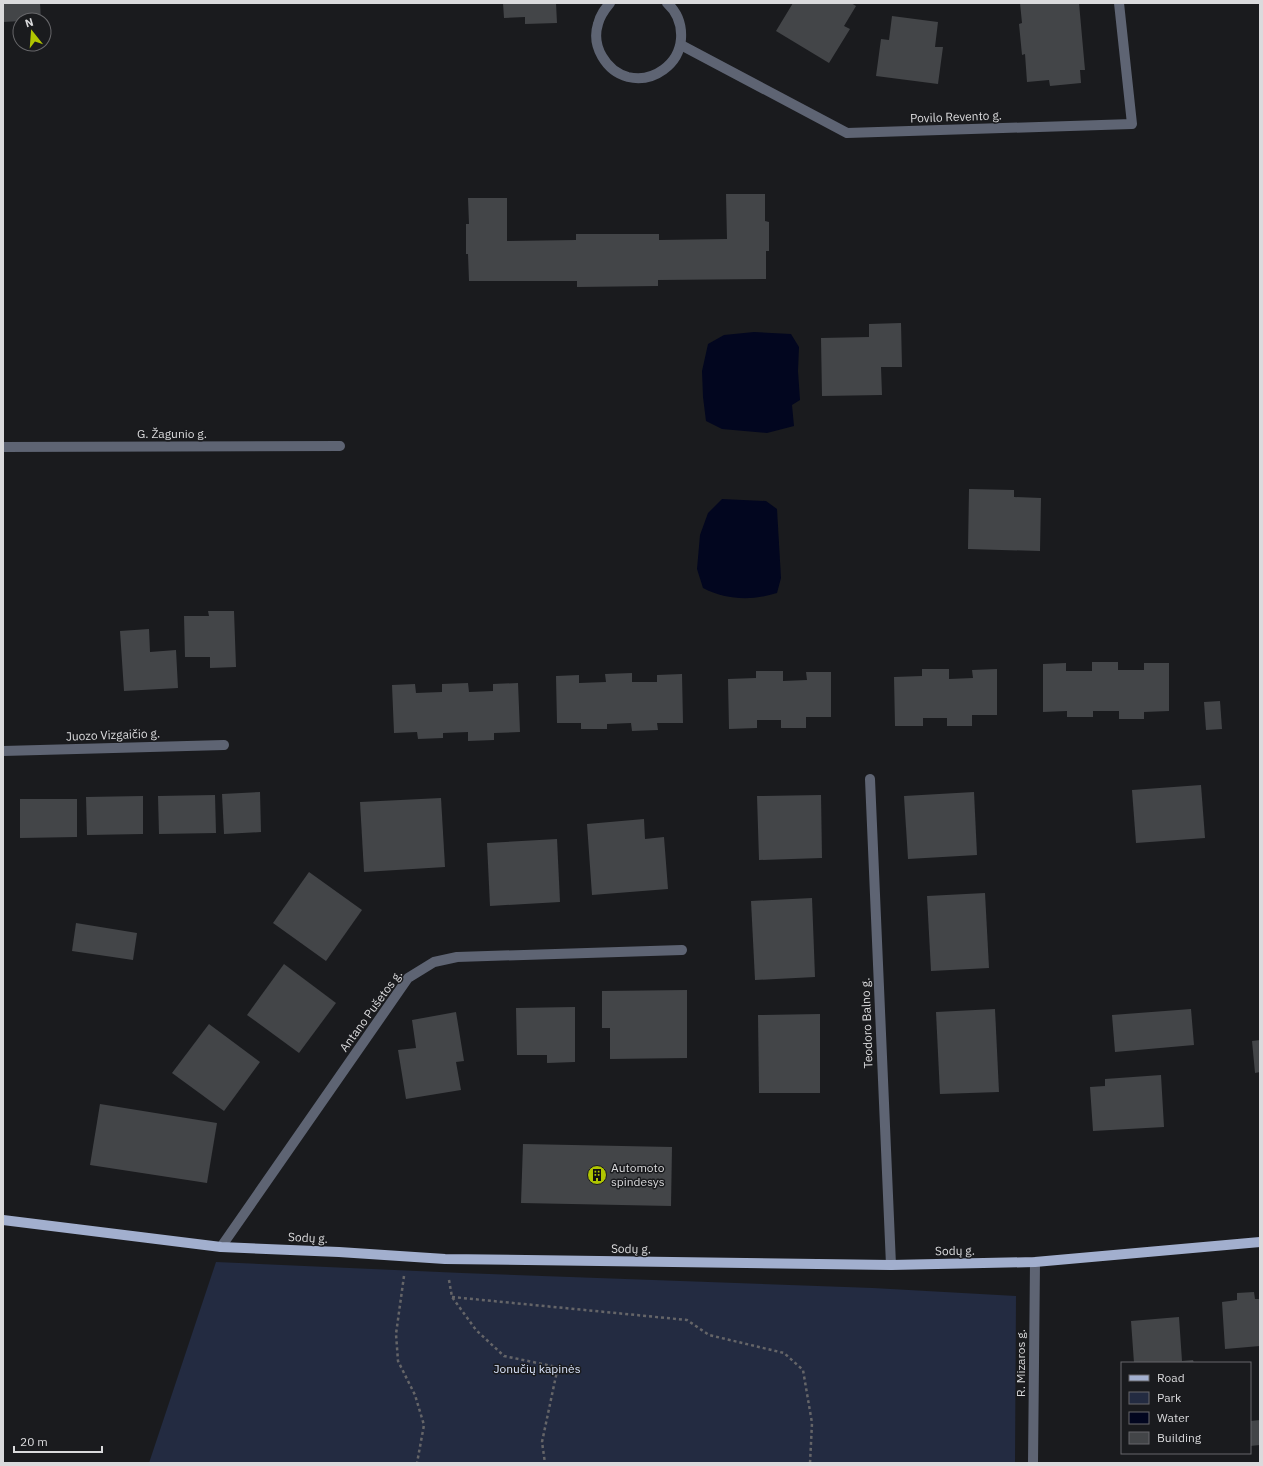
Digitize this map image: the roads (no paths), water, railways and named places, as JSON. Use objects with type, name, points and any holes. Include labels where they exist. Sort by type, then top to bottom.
[{"type":"main road","name":"Sodų g.","points":[[3,1220],[221,1247],[445,1259],[890,1265],[1034,1262],[1260,1242]]},
{"type":"street","points":[[610,3],[602,12],[597,24],[596,38],[599,51],[606,62],[616,71],[628,77],[642,78],[655,75],[666,68],[675,58],[680,45],[682,32],[679,19],[672,7],[667,3]]},
{"type":"street","name":"Povilo Revento g.","points":[[680,45],[847,133],[1132,124],[1119,3]]},
{"type":"street","name":"G. Žagunio g.","points":[[3,447],[340,446]]},
{"type":"street","name":"Juozo Vizgaičio g.","points":[[3,751],[224,745]]},
{"type":"street","name":"Teodoro Balno g.","points":[[870,780],[890,1265]]},
{"type":"street","name":"Antano Pušetos g.","points":[[221,1247],[408,978],[434,962],[457,957],[682,950]]},
{"type":"street","name":"R. Mizaros g.","points":[[1033,1463],[1034,1262]]},
{"type":"water","points":[[754,332],[791,334],[799,347],[798,371],[800,400],[792,405],[794,426],[767,433],[722,429],[706,421],[702,371],[708,344],[724,335]]},
{"type":"water","points":[[722,499],[766,501],[777,509],[781,578],[777,593],[768,596],[739,598],[721,595],[703,588],[697,569],[700,535],[708,513]]},
{"type":"place","name":"Automoto spindesys","points":[[597,1175]]},
{"type":"park label","name":"Jonučių kapinės","points":[[537,1369]]}]
